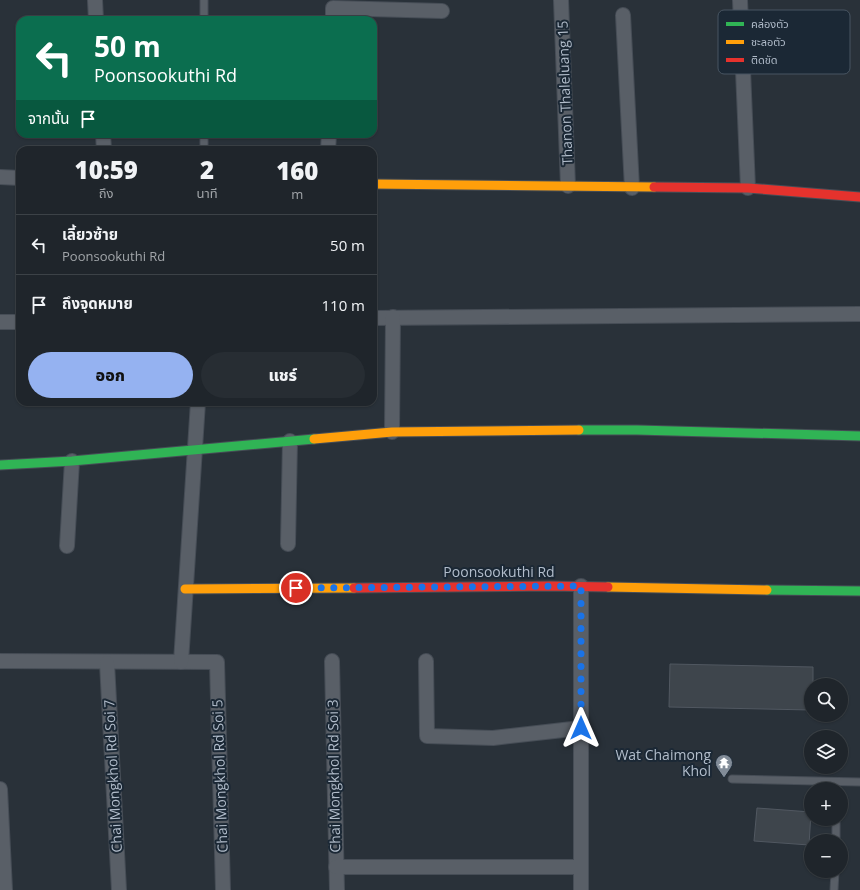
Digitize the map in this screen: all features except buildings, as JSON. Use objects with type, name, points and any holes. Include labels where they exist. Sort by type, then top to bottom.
[{"type":"street","points":[[95,0],[96,16]]},
{"type":"street","name":"Thanon Thaleluang 15","points":[[562,0],[568,186]]},
{"type":"street","points":[[740,0],[740,10]]},
{"type":"street","points":[[332,16],[333,8],[352,5],[442,11]]},
{"type":"street","points":[[623,15],[632,188]]},
{"type":"street","points":[[743,74],[748,188]]},
{"type":"street","points":[[0,177],[16,178]]},
{"type":"street","points":[[377,184],[632,188],[748,188],[860,197]]},
{"type":"street","points":[[377,318],[860,314]]},
{"type":"street","points":[[392,432],[393,317]]},
{"type":"street","points":[[0,322],[16,322]]},
{"type":"street","points":[[0,661],[181,662],[198,406]]},
{"type":"street","points":[[0,465],[72,461],[392,432],[637,430],[860,436]]},
{"type":"street","points":[[288,544],[290,441]]},
{"type":"street","points":[[67,546],[72,461]]},
{"type":"street","points":[[581,586],[581,890]]},
{"type":"street","name":"Poonsookuthi Rd","points":[[186,589],[581,586],[860,591]]},
{"type":"street","name":"Chai Mongkhol Rd Soi 3","points":[[332,661],[336,890]]},
{"type":"street","points":[[426,661],[427,736],[493,738],[581,728]]},
{"type":"street","name":"Chai Mongkhol Rd Soi 7","points":[[106,662],[119,890]]},
{"type":"street","name":"Chai Mongkhol Rd Soi 5","points":[[181,662],[216,662],[223,890]]},
{"type":"street","points":[[0,789],[6,890]]},
{"type":"street","points":[[336,867],[581,867]]},
{"type":"lane","points":[[204,0],[204,16]]},
{"type":"lane","points":[[732,779],[804,784]]},
{"type":"lane","points":[[848,784],[860,782]]},
{"type":"lane","points":[[834,890],[835,878]]},
{"type":"traffic: fast","points":[[579,430],[637,430],[860,436]]},
{"type":"traffic: fast","points":[[0,465],[72,461],[314,439]]},
{"type":"traffic: fast","points":[[767,590],[860,591]]},
{"type":"traffic: slow","points":[[377,184],[654,187]]},
{"type":"traffic: slow","points":[[314,439],[392,432],[579,430]]},
{"type":"traffic: slow","points":[[608,587],[767,590]]},
{"type":"traffic: slow","points":[[185,589],[354,588]]},
{"type":"traffic: jam","points":[[654,187],[748,188],[860,197]]},
{"type":"traffic: jam","points":[[354,588],[550,586],[608,587]]},
{"type":"place","name":"Wat Chaimong Khol","points":[[724,778]]},
{"type":"route","points":[[296,588],[581,586],[581,728]]}]
